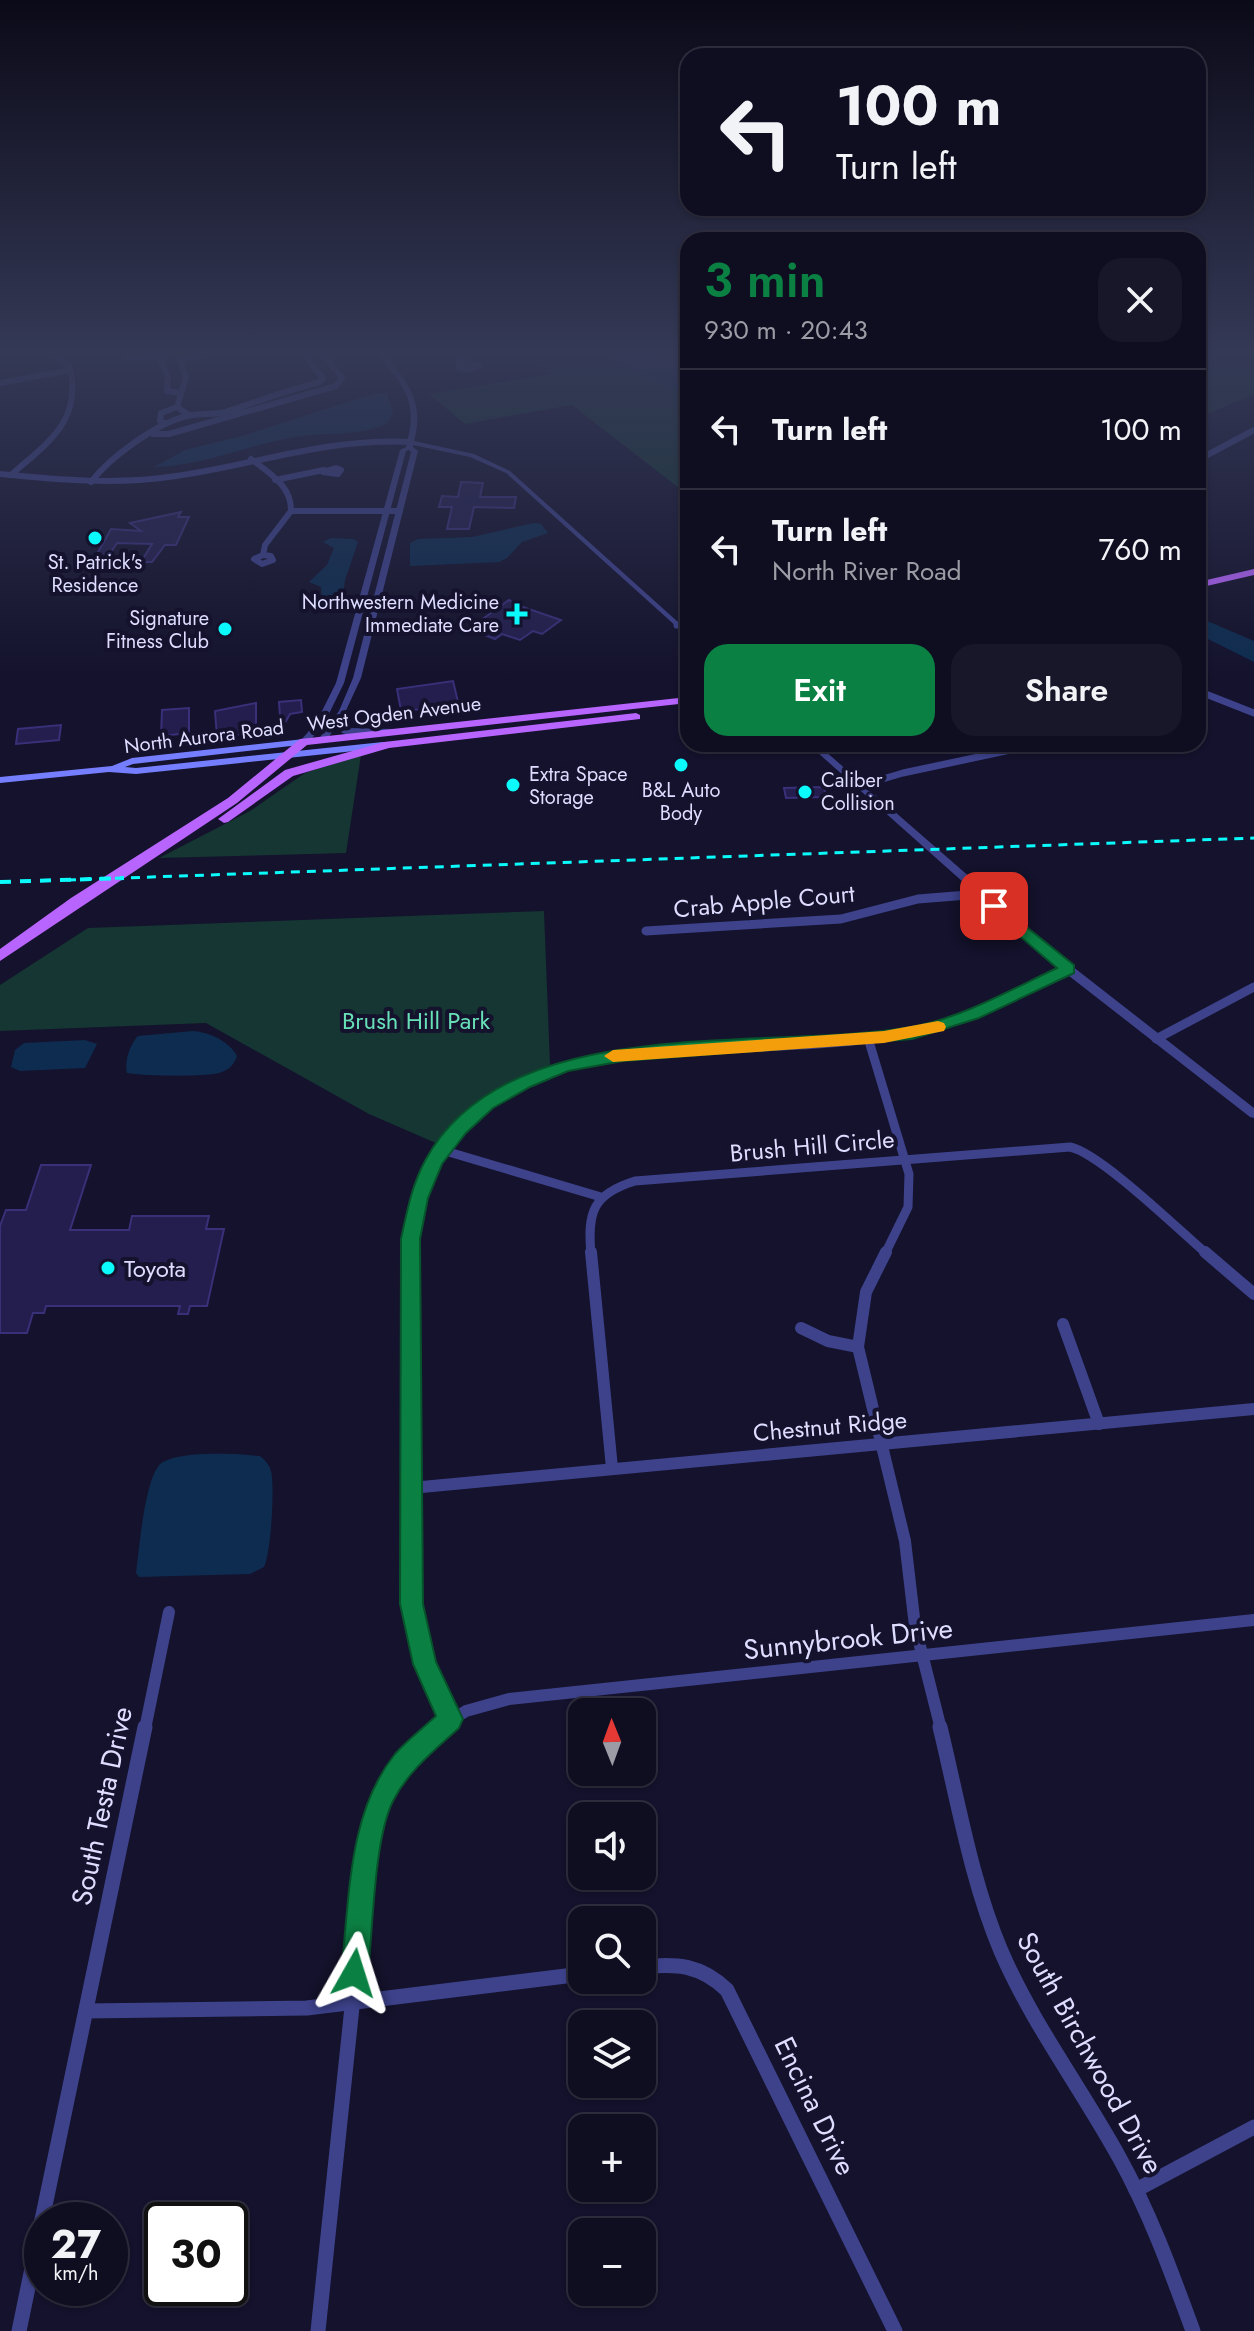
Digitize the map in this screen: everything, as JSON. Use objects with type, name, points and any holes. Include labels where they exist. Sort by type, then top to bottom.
[{"type":"main road","points":[[1206,583],[1254,572]]},
{"type":"main road","name":"West Ogden Avenue","points":[[0,956],[65,908],[235,799],[291,754],[322,740],[680,701]]},
{"type":"main road","name":"West Ogden Avenue","points":[[469,737],[613,721],[680,708]]},
{"type":"main road","name":"North Aurora Road","points":[[109,769],[132,761],[469,737]]},
{"type":"main road","name":"West Ogden Avenue","points":[[141,860],[192,839],[248,804],[289,773],[388,745]]},
{"type":"main road","points":[[289,773],[307,747]]},
{"type":"main road","name":"North Aurora Road","points":[[0,780],[109,769],[136,771],[291,754]]},
{"type":"street","points":[[11,475],[25,461]]},
{"type":"street","points":[[91,482],[113,461]]},
{"type":"street","points":[[0,474],[91,482],[174,476],[243,461]]},
{"type":"street","points":[[253,461],[289,495],[291,511],[265,545],[263,555]]},
{"type":"street","points":[[307,747],[340,683],[400,461]]},
{"type":"street","points":[[322,740],[339,717],[357,678],[413,461]]},
{"type":"street","points":[[484,461],[508,472],[680,628]]},
{"type":"street","points":[[275,480],[324,470]]},
{"type":"street","points":[[291,511],[400,511]]},
{"type":"street","points":[[1206,694],[1254,713]]},
{"type":"street","points":[[1206,700],[1212,697]]},
{"type":"street","points":[[339,717],[343,729],[348,732],[395,732]]},
{"type":"street","points":[[821,752],[1068,969],[1254,1114]]},
{"type":"street","points":[[859,786],[903,773],[1001,752]]},
{"type":"street","name":"Crab Apple Court","points":[[646,931],[841,919],[918,899],[980,894]]},
{"type":"street","points":[[318,2331],[371,1826],[383,1793],[397,1772],[450,1719],[425,1664],[411,1604],[412,1225],[423,1185],[442,1150],[468,1119],[499,1095],[538,1076],[577,1063],[623,1055],[912,1033],[948,1024],[1068,969]]},
{"type":"street","points":[[1156,1039],[1254,987]]},
{"type":"street","points":[[801,1328],[828,1341],[858,1347],[859,1325],[869,1284],[910,1208],[910,1185],[904,1159],[868,1038]]},
{"type":"street","name":"Brush Hill Circle","points":[[601,1197],[608,1190],[643,1180],[904,1159],[1070,1141],[1102,1164],[1254,1294]]},
{"type":"street","points":[[442,1150],[601,1197],[590,1216],[588,1232],[612,1468]]},
{"type":"street","points":[[1063,1324],[1099,1424]]},
{"type":"street","name":"South Birchwood Drive","points":[[858,1347],[905,1541],[909,1592],[922,1656],[977,1883],[1001,1951],[1030,2008],[1152,2220],[1193,2331]]},
{"type":"street","name":"Chestnut Ridge","points":[[411,1488],[1254,1409]]},
{"type":"street","name":"South Testa Drive","points":[[46,2202],[169,1612]]},
{"type":"street","name":"Sunnybrook Drive","points":[[450,1719],[464,1711],[509,1699],[1254,1620]]},
{"type":"street","name":"Encina Drive","points":[[656,1966],[687,1964],[713,1975],[727,1990],[895,2331]]},
{"type":"street","points":[[86,2011],[307,2008],[568,1976]]},
{"type":"street","points":[[1136,2190],[1254,2127]]},
{"type":"street","name":"South Testa Drive","points":[[19,2331],[24,2306]]},
{"type":"green space","points":[[644,461],[680,461],[680,489]]},
{"type":"green space","points":[[361,755],[346,853],[159,858],[250,811],[305,773]]},
{"type":"green space","name":"Brush Hill Park","points":[[544,911],[550,1065],[488,1097],[462,1118],[438,1144],[369,1114],[206,1023],[0,1031],[0,985],[88,928]]},
{"type":"water","points":[[165,461],[199,461],[172,466],[154,467]]},
{"type":"water","points":[[541,524],[548,533],[522,542],[499,562],[410,566],[410,543],[418,539],[472,537]]},
{"type":"water","points":[[331,538],[358,542],[345,580],[342,602],[330,606],[322,603],[321,587],[309,582],[327,565],[334,548],[323,542]]},
{"type":"water","points":[[1206,620],[1254,641],[1254,662],[1206,638]]},
{"type":"water","points":[[193,1031],[212,1035],[229,1046],[237,1056],[233,1065],[223,1072],[211,1074],[173,1076],[127,1073],[128,1053],[138,1036]]},
{"type":"water","points":[[85,1040],[97,1044],[85,1068],[20,1071],[11,1067],[15,1050],[24,1043]]},
{"type":"water","points":[[260,1456],[271,1471],[272,1519],[264,1567],[250,1574],[139,1577],[136,1573],[144,1513],[157,1468],[163,1462],[180,1457]]},
{"type":"building","points":[[461,482],[483,483],[480,497],[516,497],[514,508],[474,507],[469,529],[447,529],[452,507],[439,507],[442,496],[458,497]]},
{"type":"building","name":"St. Patrick's Residence","points":[[181,512],[178,517],[189,517],[176,545],[165,545],[152,562],[141,562],[152,544],[117,543],[105,561],[93,561],[111,529],[141,531],[130,523]]},
{"type":"building","name":"Northwestern Medicine Immediate Care","points":[[509,600],[561,620],[542,634],[533,631],[520,640],[502,634],[495,639],[469,629]]},
{"type":"building","points":[[453,681],[459,706],[401,711],[397,689]]},
{"type":"building","points":[[301,700],[302,712],[290,714],[281,730],[279,702]]},
{"type":"building","points":[[256,703],[256,733],[217,737],[215,711]]},
{"type":"building","points":[[189,708],[189,733],[161,736],[162,710]]},
{"type":"building","points":[[61,725],[59,740],[16,744],[18,729]]},
{"type":"building","name":"Caliber Collision","points":[[824,787],[826,797],[786,798],[784,788]]},
{"type":"building","name":"Toyota","points":[[41,1165],[91,1165],[70,1230],[129,1230],[132,1216],[209,1216],[206,1229],[224,1229],[207,1306],[190,1306],[188,1314],[178,1314],[180,1306],[46,1306],[44,1313],[33,1313],[27,1333],[0,1333],[0,1226],[6,1210],[26,1210]]},
{"type":"railway","points":[[119,878],[1254,838]]},
{"type":"railway","points":[[0,882],[119,878]]},
{"type":"railway","points":[[67,880],[119,878]]},
{"type":"railway","points":[[119,878],[124,878]]},
{"type":"slow traffic","points":[[613,1056],[884,1037],[938,1027]]},
{"type":"place","name":"St. Patrick's Residence","points":[[95,538]]},
{"type":"place","name":"Northwestern Medicine Immediate Care","points":[[517,614]]},
{"type":"place","name":"Signature Fitness Club","points":[[225,629]]},
{"type":"place","name":"B&L Auto Body","points":[[681,765]]},
{"type":"place","name":"Extra Space Storage","points":[[513,785]]},
{"type":"place","name":"Caliber Collision","points":[[805,792]]},
{"type":"place","name":"Toyota","points":[[108,1268]]},
{"type":"route","points":[[354,1973],[371,1826],[383,1793],[405,1761],[450,1719],[425,1664],[411,1604],[411,1239],[418,1198],[434,1161],[468,1119],[499,1095],[566,1066],[623,1055],[884,1037],[929,1030],[973,1014],[1068,969],[994,906]]}]
